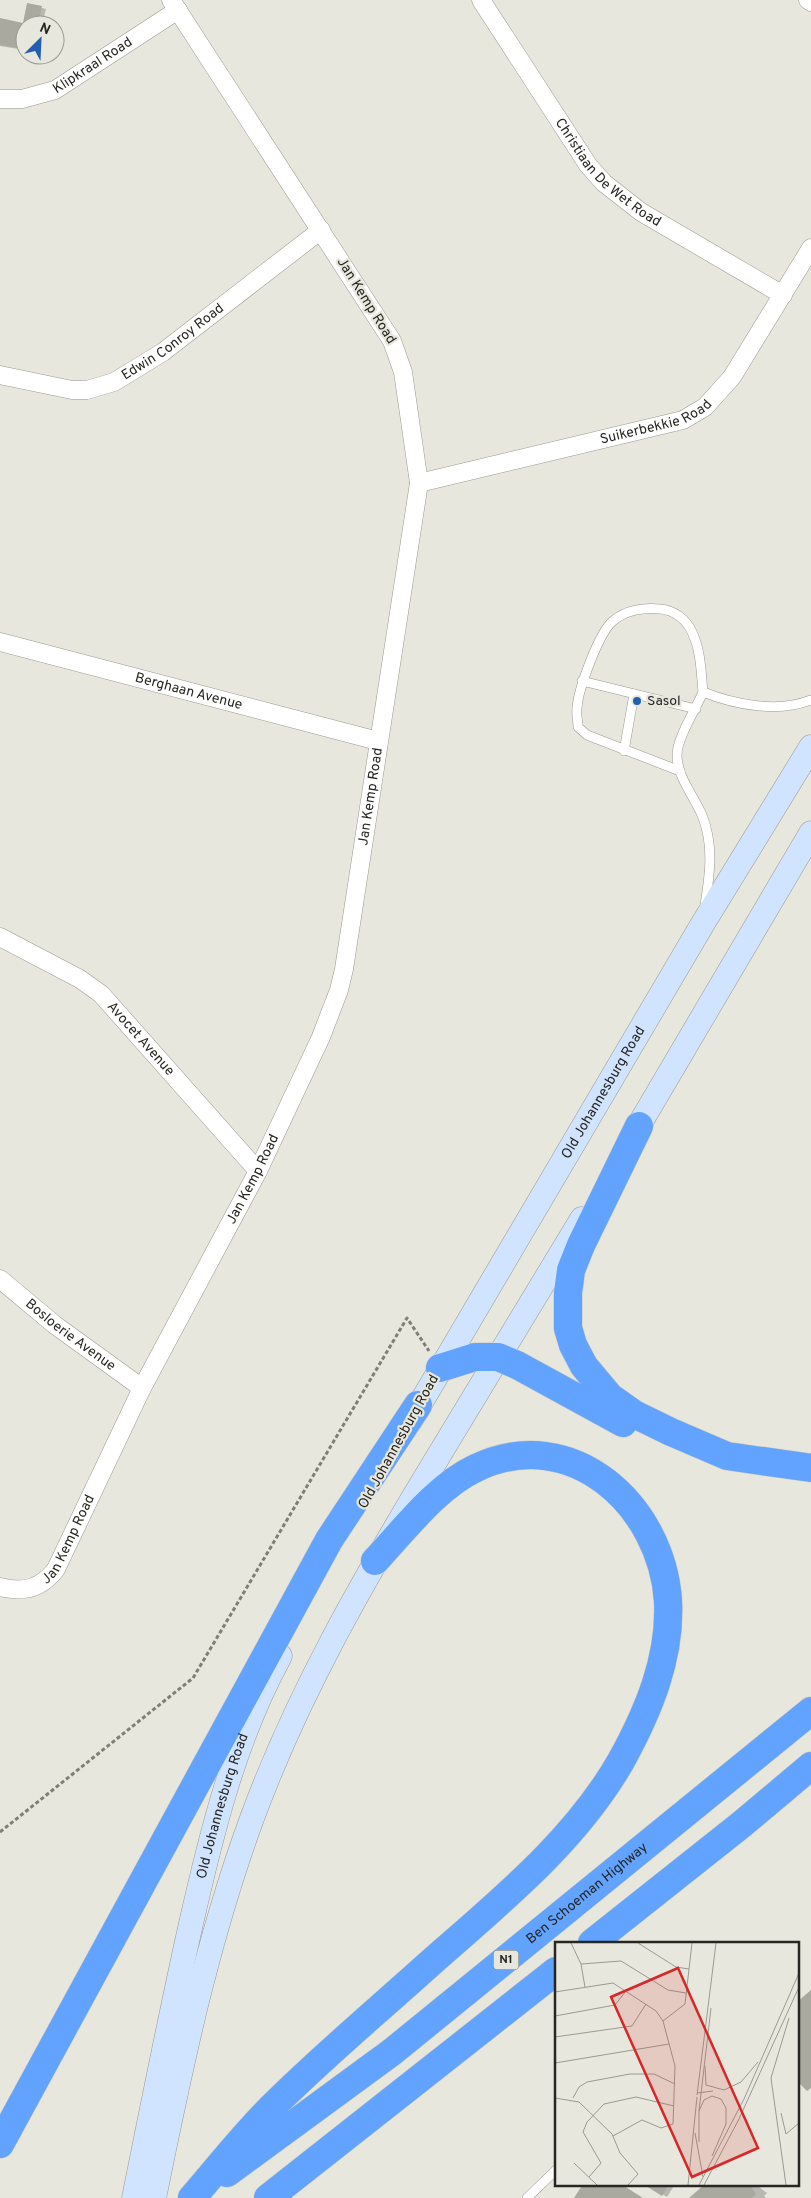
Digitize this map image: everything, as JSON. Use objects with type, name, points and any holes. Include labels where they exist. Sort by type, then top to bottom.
[{"type":"highway","points":[[639,1126],[581,1245],[571,1270],[568,1292],[568,1328],[584,1366],[610,1397],[634,1414],[727,1456]]},
{"type":"highway","points":[[440,1368],[475,1357],[498,1357],[518,1365],[649,1435],[697,1451],[811,1468]]},
{"type":"highway","points":[[0,2144],[329,1540],[418,1405]]},
{"type":"highway","points":[[192,2198],[244,2137],[292,2088],[468,1930],[568,1834],[590,1808],[621,1760],[638,1728],[663,1664],[668,1626],[668,1600],[659,1559],[651,1537],[638,1515],[613,1486],[594,1472],[573,1462],[550,1456],[526,1455],[505,1458],[479,1466],[460,1476],[442,1491],[374,1561]]},
{"type":"highway","name":"Ben Schoeman Highway","points":[[192,2198],[392,2052],[811,1711]]},
{"type":"highway","points":[[593,1942],[742,1824],[811,1766]]},
{"type":"highway","points":[[268,2198],[555,1972]]},
{"type":"main road","name":"Old Johannesburg Road","points":[[134,2198],[212,1831],[251,1716],[275,1664],[418,1405],[702,925],[811,748]]},
{"type":"main road","name":"Old Johannesburg Road","points":[[154,2198],[173,2101],[208,1951],[251,1820],[280,1749],[316,1671],[374,1561],[639,1126],[811,833]]},
{"type":"street","name":"Christiaan De Wet Road","points":[[481,0],[588,165],[604,183],[641,212],[783,295]]},
{"type":"street","name":"Klipkraal Road","points":[[0,99],[22,99],[55,90],[175,5]]},
{"type":"street","name":"Jan Kemp Road","points":[[0,1587],[15,1590],[36,1587],[51,1576],[59,1564],[142,1388],[258,1171],[321,1037],[339,990],[419,483],[400,357],[392,341],[175,5]]},
{"type":"street","name":"Edwin Conroy Road","points":[[0,375],[72,390],[87,390],[114,382],[163,352],[321,230]]},
{"type":"street","name":"Suikerbekkie Road","points":[[419,483],[683,420],[705,407],[725,386],[811,248]]},
{"type":"street","name":"Berghaan Avenue","points":[[0,642],[378,741]]},
{"type":"street","name":"Avocet Avenue","points":[[0,937],[80,979],[101,994],[258,1171]]},
{"type":"street","name":"Bosloerie Avenue","points":[[0,1279],[55,1325],[142,1388]]},
{"type":"lane","points":[[680,771],[624,751],[587,735],[578,727],[576,708],[582,681],[612,621],[626,613],[650,608],[668,610],[680,616],[691,630],[700,658],[703,692],[679,744],[677,755],[680,771],[702,813],[710,844],[709,877],[702,925]]},
{"type":"lane","points":[[582,681],[696,709]]},
{"type":"lane","points":[[703,692],[724,700],[771,707],[789,706],[811,700]]},
{"type":"lane","points":[[624,751],[634,694]]},
{"type":"lane","points":[[526,2198],[555,2171]]},
{"type":"path","points":[[0,1832],[193,1678],[407,1318],[440,1368]]},
{"type":"building","points":[[27,3],[42,6],[40,15],[25,15]]},
{"type":"building","points":[[0,18],[15,21],[15,47],[0,45]]},
{"type":"building","points":[[811,1990],[811,2088],[807,2091],[798,2082],[798,2001]]},
{"type":"building","points":[[582,2186],[624,2186],[643,2198],[574,2198]]},
{"type":"building","points":[[646,2186],[668,2186],[662,2196]]},
{"type":"building","points":[[703,2186],[753,2186],[752,2188],[756,2194],[752,2198],[689,2198]]},
{"type":"place","name":"Sasol","points":[[637,701]]}]
